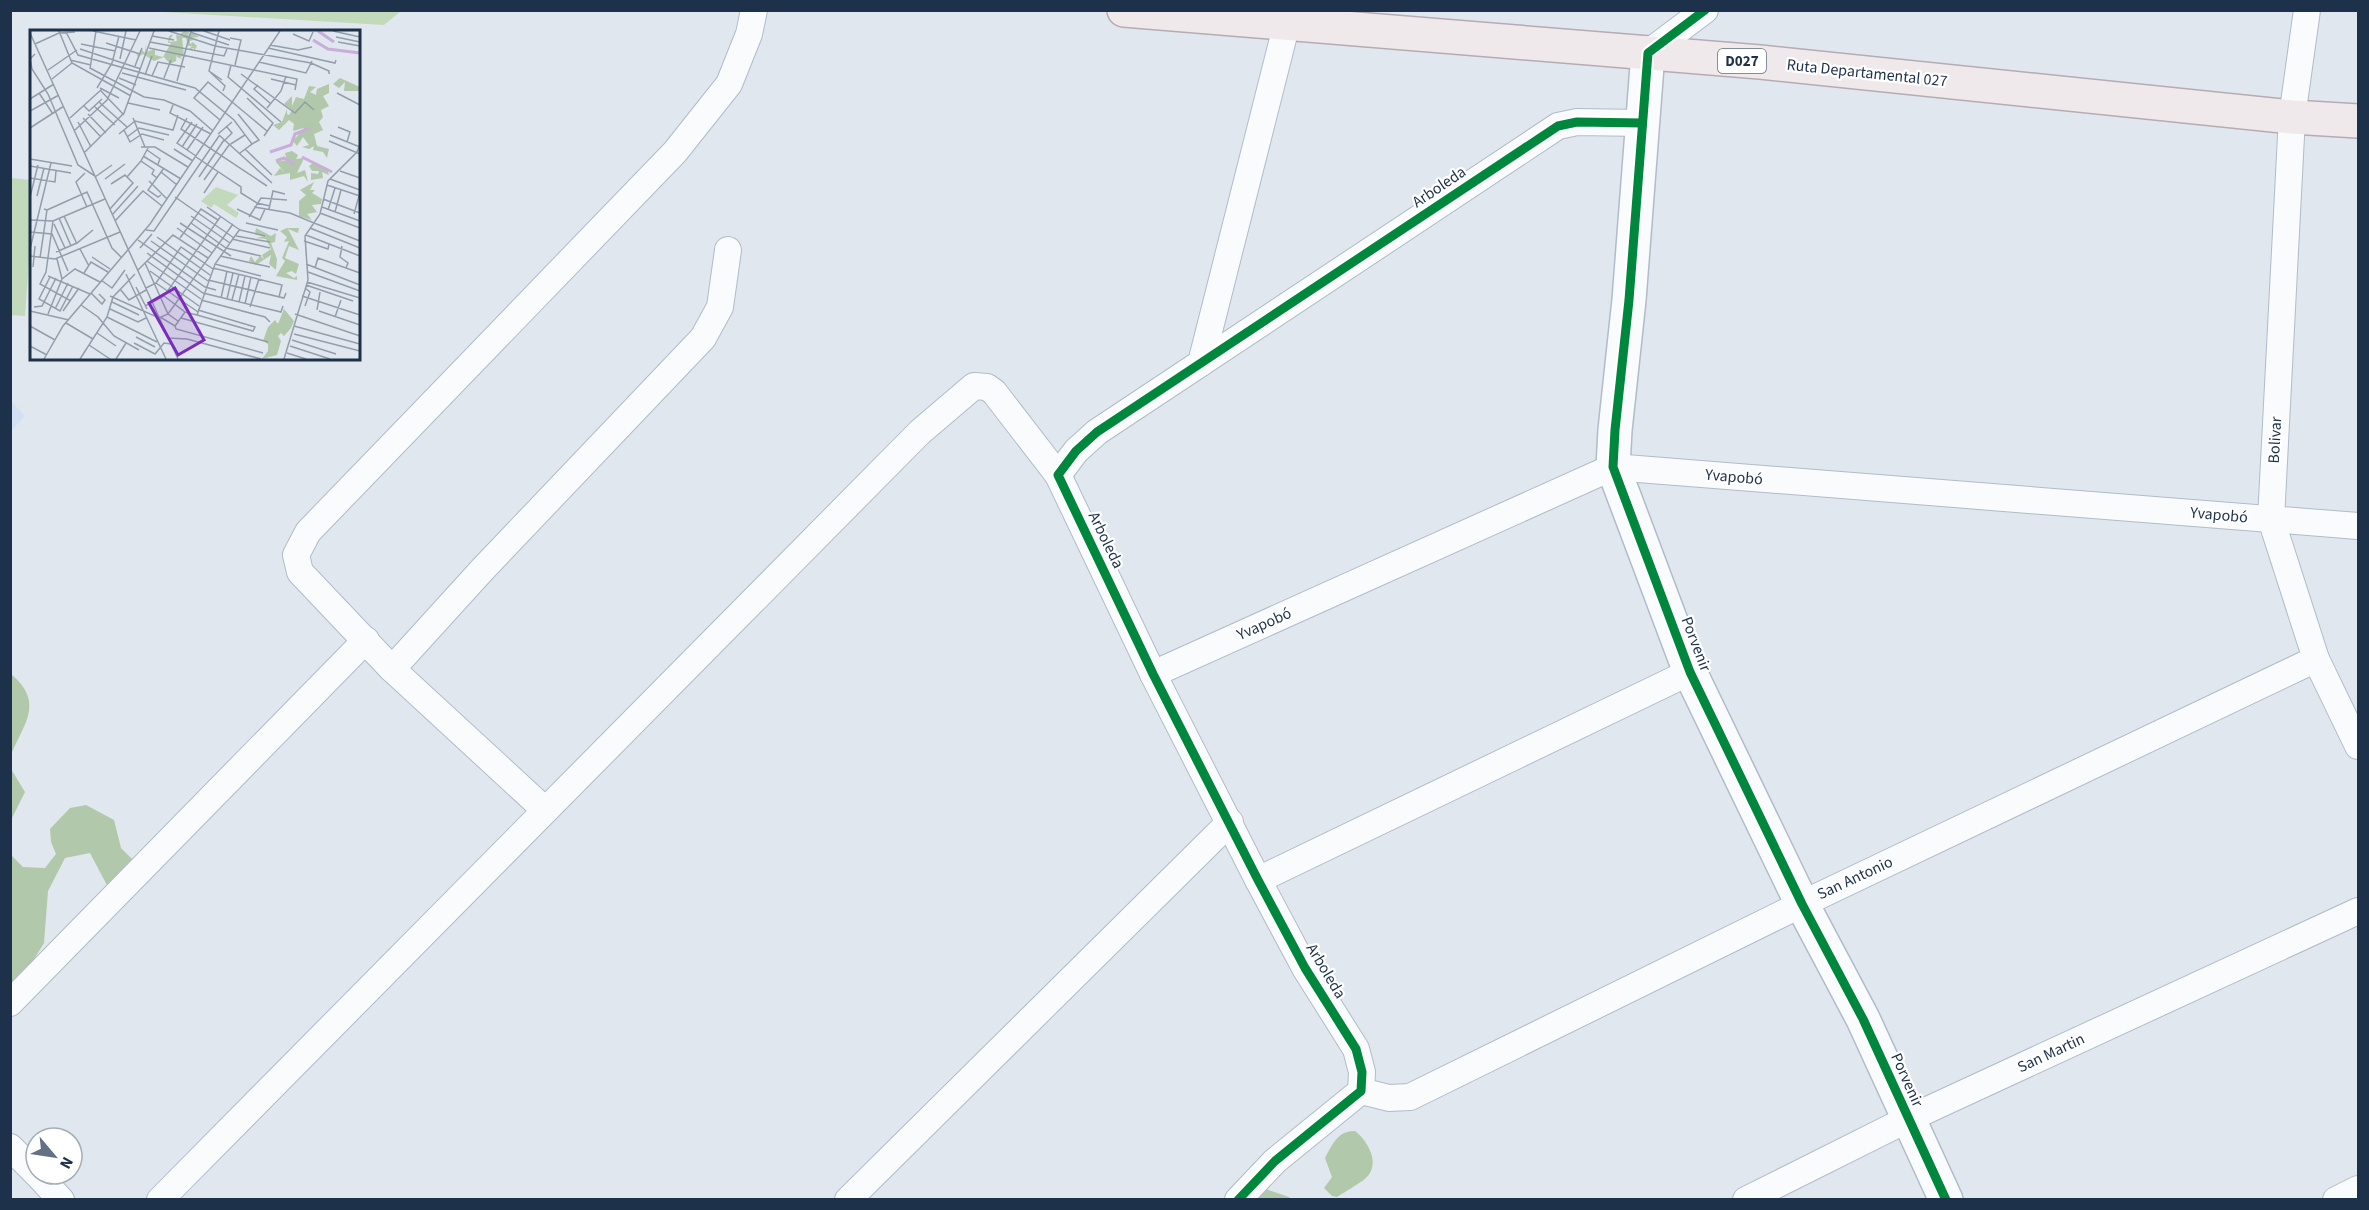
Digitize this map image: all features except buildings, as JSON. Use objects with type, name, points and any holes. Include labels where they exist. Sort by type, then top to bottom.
[{"type":"main road","name":"Ruta Departamental 027","points":[[1124,10],[1648,53],[1889,75],[2292,117],[2358,121]]},
{"type":"street","points":[[545,810],[392,669],[300,572],[296,555],[308,532],[675,152],[729,84],[749,34],[754,10]]},
{"type":"street","points":[[1648,53],[1706,10]]},
{"type":"street","name":"Bolivar","points":[[2307,10],[2292,117],[2271,519],[2316,658],[2358,746]]},
{"type":"street","points":[[1201,363],[1287,23]]},
{"type":"street","name":"Porvenir","points":[[1648,53],[1629,300],[1613,467],[1690,672],[1802,904],[1863,1019],[1946,1200]]},
{"type":"street","name":"Arboleda","points":[[1361,1091],[1362,1072],[1356,1049],[1305,968],[1258,880],[1153,674],[1058,475],[1076,451],[1097,432],[1558,126],[1577,122],[1642,123]]},
{"type":"street","points":[[392,669],[482,570],[704,338],[720,307],[728,250]]},
{"type":"street","points":[[160,1200],[920,432],[974,386],[987,387],[994,392],[1058,475]]},
{"type":"street","name":"Yvapobó","points":[[1153,674],[1613,467],[2358,526]]},
{"type":"street","points":[[10,1003],[366,640]]},
{"type":"street","name":"San Antonio","points":[[1361,1091],[1389,1098],[1410,1097],[1802,904],[2316,658]]},
{"type":"street","points":[[1258,880],[1690,672]]},
{"type":"street","points":[[848,1200],[1230,822]]},
{"type":"street","name":"San Martin","points":[[1746,1200],[1908,1119],[2358,911]]},
{"type":"street","points":[[1238,1200],[1275,1161],[1361,1091]]},
{"type":"street","points":[[10,1147],[24,1162]]},
{"type":"street","points":[[48,1186],[61,1200]]},
{"type":"street","points":[[2336,1200],[2358,1189]]},
{"type":"shaded area","points":[[11,401],[25,416],[10,431]]},
{"type":"green space","points":[[146,11],[401,11],[384,25]]},
{"type":"green space","points":[[11,178],[30,180],[30,246],[25,316],[11,315]]},
{"type":"green space","points":[[11,674],[27,694],[29,713],[11,755]]},
{"type":"green space","points":[[11,769],[25,792],[11,820]]},
{"type":"green space","points":[[86,805],[114,820],[121,848],[133,860],[109,889],[90,853],[65,858],[48,891],[44,943],[11,996],[11,855],[23,867],[45,868],[56,854],[51,842],[50,829],[70,808]]},
{"type":"green space","points":[[1349,1131],[1355,1131],[1371,1153],[1373,1160],[1370,1172],[1364,1180],[1337,1197],[1332,1196],[1324,1188],[1332,1177],[1325,1158],[1333,1143],[1340,1136]]},
{"type":"green space","points":[[1260,1187],[1289,1197],[1290,1199],[1250,1200]]},
{"type":"cycle path","points":[[1705,10],[1648,53],[1629,300],[1613,467],[1690,672],[1802,904],[1863,1019],[1946,1200]]},
{"type":"cycle path","points":[[1238,1200],[1275,1161],[1361,1091],[1362,1072],[1356,1049],[1305,968],[1153,674],[1058,475],[1076,451],[1097,432],[1558,126],[1577,122],[1642,123]]}]
